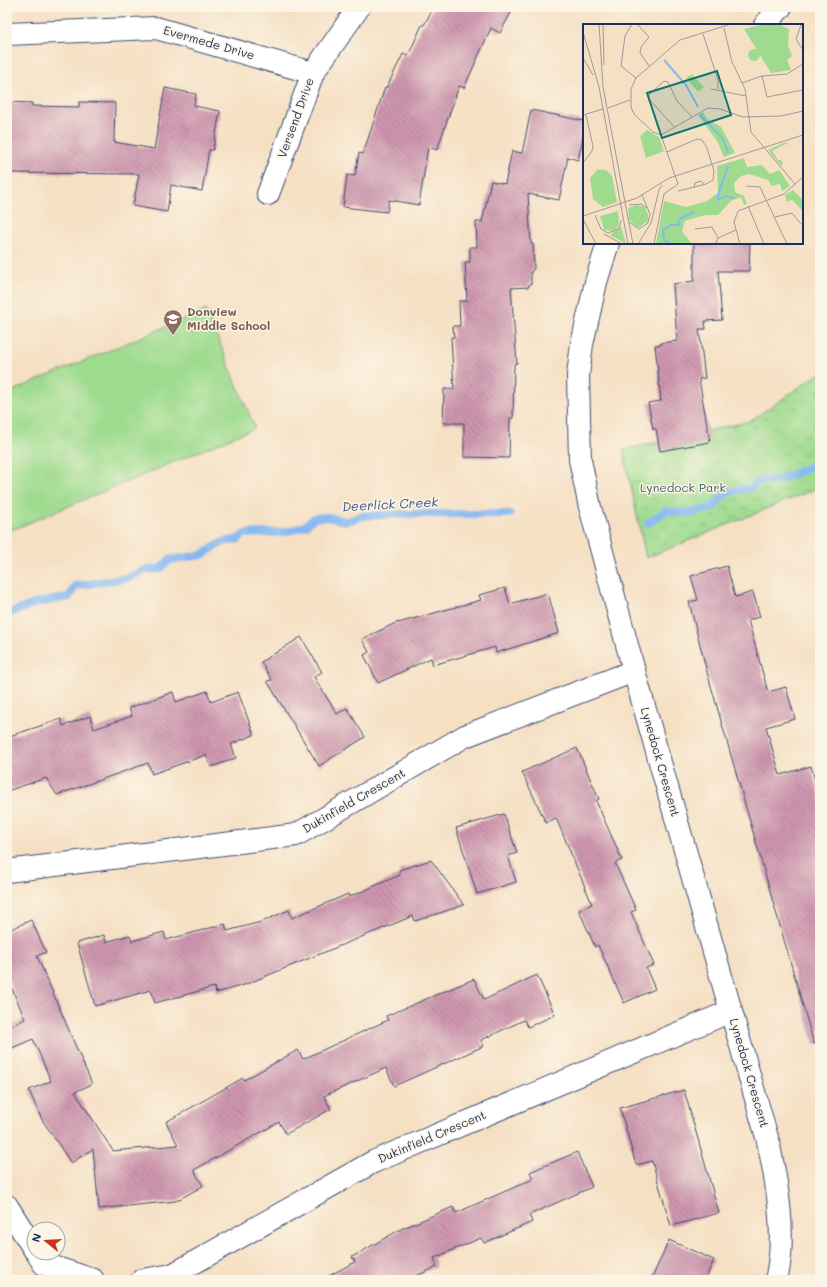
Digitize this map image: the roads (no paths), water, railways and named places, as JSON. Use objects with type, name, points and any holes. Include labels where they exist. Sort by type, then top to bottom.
[{"type":"street","name":"Versend Drive","points":[[268,194],[312,73],[359,7]]},
{"type":"street","points":[[766,24],[781,7]]},
{"type":"street","name":"Evermede Drive","points":[[7,34],[156,28],[312,73]]},
{"type":"street","name":"Lynedock Crescent","points":[[608,244],[596,282],[582,344],[578,375],[580,460],[590,508],[634,670],[768,1141],[778,1184],[781,1279]]},
{"type":"street","name":"Dukinfield Crescent","points":[[7,871],[296,836],[466,736],[634,670]]},
{"type":"street","name":"Dukinfield Crescent","points":[[142,1280],[172,1275],[373,1162],[731,1011]]},
{"type":"street","points":[[7,1206],[26,1236]]},
{"type":"street","points":[[42,1261],[44,1264],[93,1280]]},
{"type":"waterway","name":"Deerlick Creek","points":[[648,523],[665,511],[690,513],[714,507],[721,498],[729,492],[751,488],[756,482],[780,480],[820,462]]},
{"type":"waterway","name":"Deerlick Creek","points":[[7,614],[37,603],[69,597],[75,586],[128,578],[144,570],[160,569],[169,560],[202,555],[223,542],[239,539],[244,534],[285,532],[305,526],[314,518],[327,517],[347,521],[363,516],[404,514],[510,514]]},
{"type":"place","name":"Donview Middle School","points":[[173,336]]},
{"type":"park label","name":"Lynedock Park","points":[[683,488]]}]
